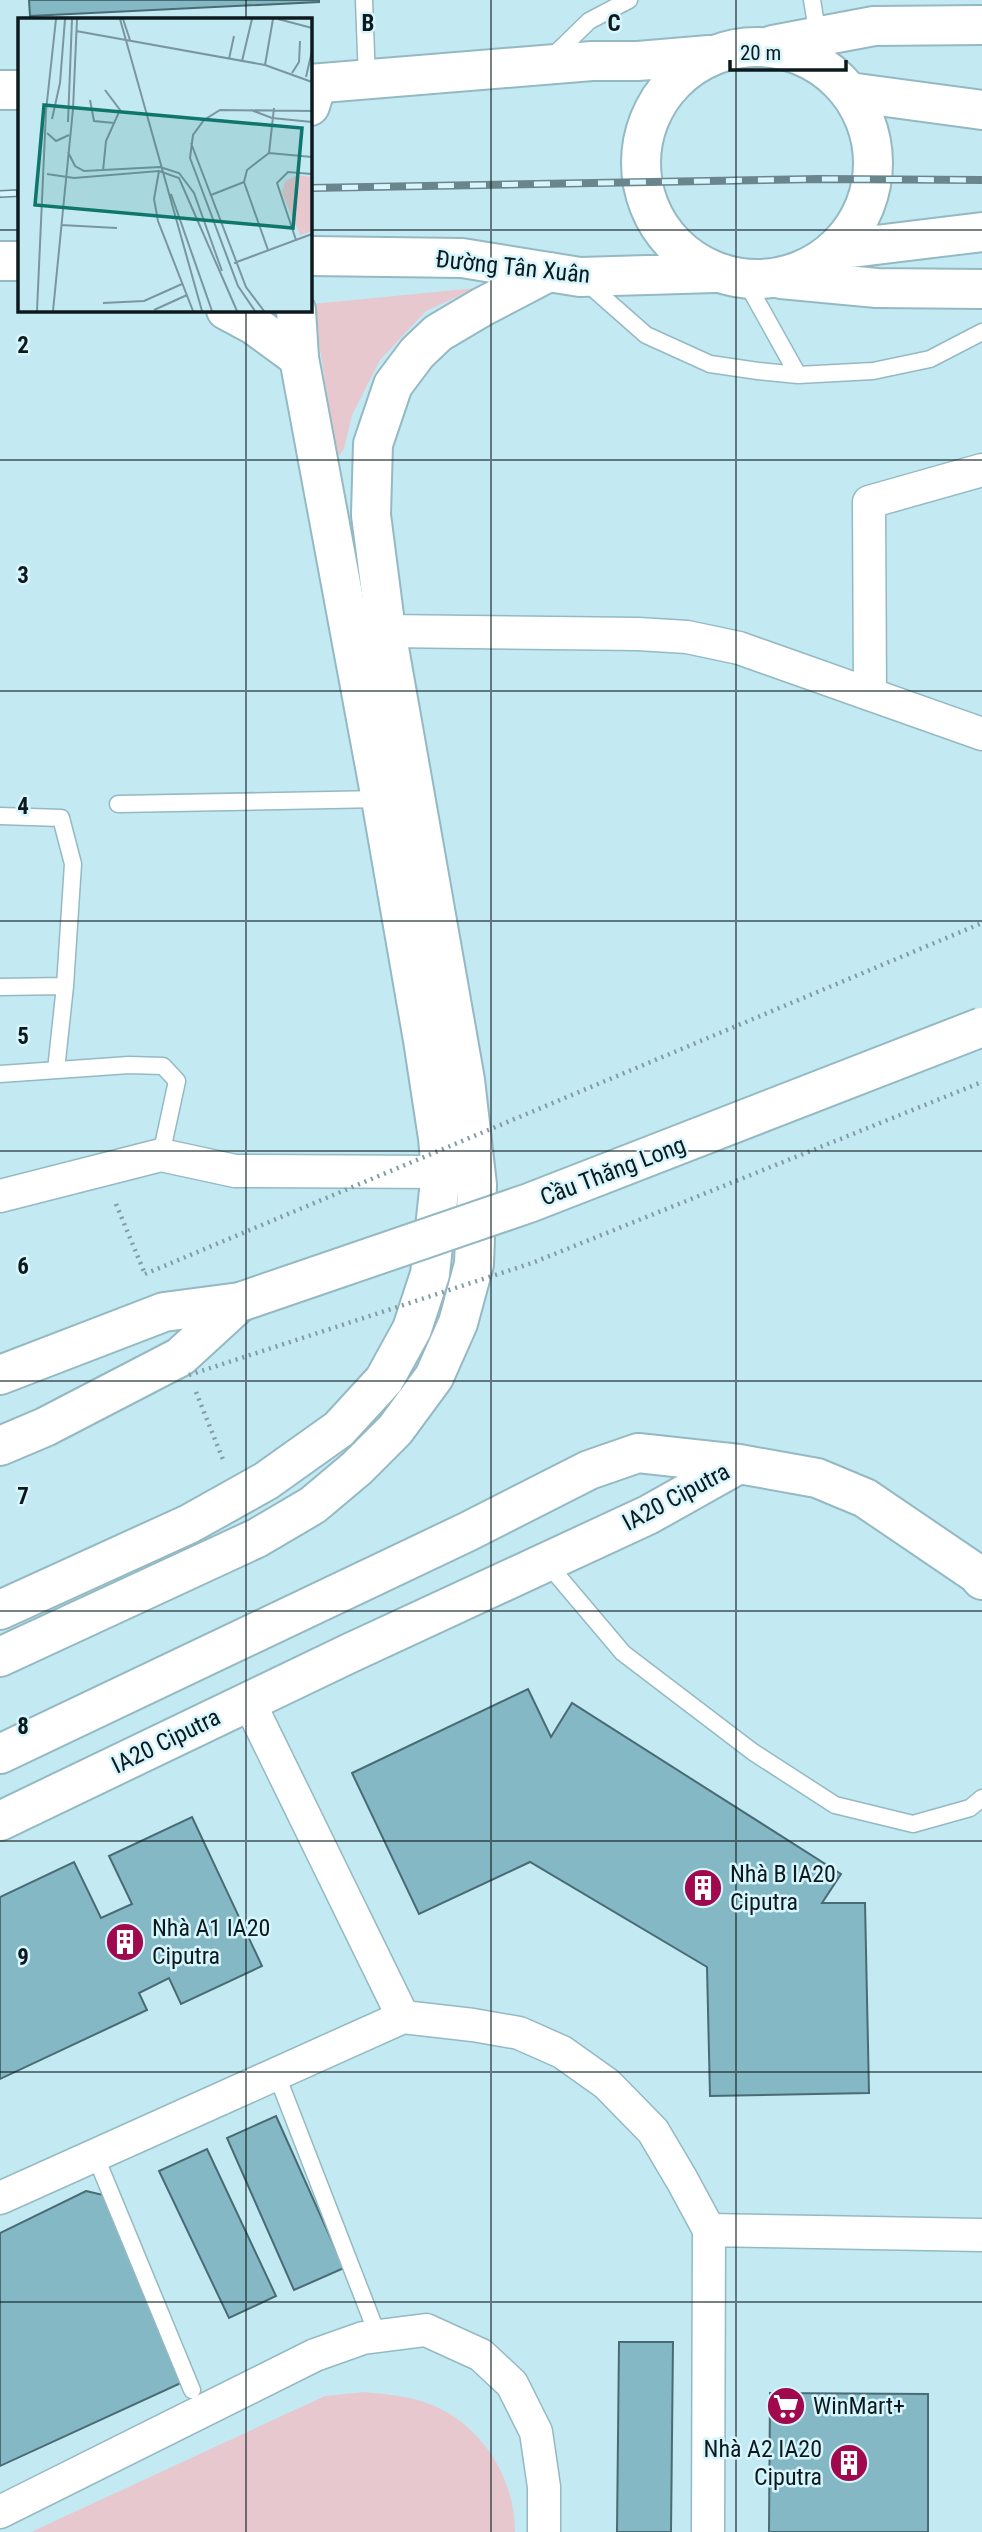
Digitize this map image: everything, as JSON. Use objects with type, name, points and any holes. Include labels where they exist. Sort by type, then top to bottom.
[{"type":"main road","points":[[768,47],[815,18],[874,26],[982,25]]},
{"type":"main road","points":[[312,91],[367,80],[712,55],[740,47],[768,47],[791,51],[833,74],[849,92],[864,117],[871,145],[873,174],[867,202],[854,228],[835,250],[797,273],[745,277],[688,258],[665,236],[650,210],[641,180],[640,149],[648,119],[664,92],[685,71],[712,55]]},
{"type":"main road","points":[[0,90],[18,90]]},
{"type":"main road","points":[[849,92],[982,110]]},
{"type":"main road","points":[[835,250],[982,232]]},
{"type":"main road","name":"Đường Tân Xuân","points":[[312,256],[462,258],[565,275],[745,277],[877,288],[982,289]]},
{"type":"main road","points":[[0,261],[18,261]]},
{"type":"main road","points":[[0,1657],[257,1538],[313,1505],[357,1468],[395,1430],[434,1377],[458,1323],[474,1264],[477,1185],[465,1080],[386,631],[371,515],[373,444],[393,385],[417,353],[438,333],[482,307],[565,275]]},
{"type":"main road","points":[[230,312],[254,325],[299,358]]},
{"type":"main road","points":[[0,1610],[189,1524],[266,1481],[339,1429],[384,1380],[412,1329],[430,1274],[441,1172],[423,1040],[299,358],[296,312]]},
{"type":"main road","name":"Cầu Thăng Long","points":[[0,1375],[164,1312],[240,1303],[529,1203],[982,1027]]},
{"type":"main road","name":"Cầu Thăng Long","points":[[0,1446],[45,1427],[180,1357],[240,1303]]},
{"type":"main road","name":"IA20 Ciputra","points":[[0,1754],[469,1531],[589,1470],[638,1453],[739,1464]]},
{"type":"main road","points":[[739,1464],[817,1478],[865,1498],[982,1580]]},
{"type":"main road","name":"IA20 Ciputra","points":[[0,1821],[648,1515],[739,1464]]},
{"type":"street","points":[[870,693],[869,502],[982,470]]},
{"type":"street","points":[[386,631],[638,634],[687,638],[739,648],[982,734]]},
{"type":"street","points":[[0,1196],[161,1155],[235,1171],[441,1172]]},
{"type":"street","points":[[249,1702],[403,2017]]},
{"type":"street","points":[[0,2198],[403,2017],[519,2033],[562,2052],[607,2084],[653,2131],[709,2230],[708,2532]]},
{"type":"street","points":[[709,2230],[982,2235]]},
{"type":"street","points":[[0,2512],[315,2355],[363,2338],[426,2330],[481,2355],[512,2384],[536,2432],[544,2487],[544,2532]]},
{"type":"lane","points":[[364,0],[367,80]]},
{"type":"lane","points":[[543,66],[589,21],[629,0]]},
{"type":"lane","points":[[565,275],[646,335],[710,364],[798,375],[873,371],[930,359],[982,332]]},
{"type":"lane","points":[[745,277],[798,375]]},
{"type":"lane","points":[[118,804],[381,799]]},
{"type":"lane","points":[[0,817],[61,818],[73,864],[56,1070]]},
{"type":"lane","points":[[0,987],[65,986]]},
{"type":"lane","points":[[0,1074],[129,1065],[163,1066],[177,1081],[161,1155]]},
{"type":"lane","points":[[546,1562],[623,1653],[752,1752],[835,1805],[913,1824],[970,1808],[982,1798]]},
{"type":"lane","points":[[276,2073],[378,2336]]},
{"type":"lane","points":[[95,2155],[192,2390]]},
{"type":"path","points":[[102,1171],[145,1274],[982,923]]},
{"type":"path","points":[[238,1497],[189,1375],[532,1262],[982,1082]]},
{"type":"shaded area","points":[[476,288],[426,311],[380,360],[352,415],[344,449],[339,456],[336,452],[313,304]]},
{"type":"shaded area","points":[[365,2392],[414,2399],[436,2407],[472,2432],[487,2448],[499,2467],[508,2488],[515,2532],[31,2532],[325,2396]]},
{"type":"building","points":[[29,0],[319,0],[319,2],[30,16]]},
{"type":"building","name":"Nhà B IA20 Ciputra","points":[[528,1689],[551,1737],[572,1703],[841,1874],[822,1903],[865,1903],[869,2093],[710,2096],[707,1967],[530,1862],[419,1914],[352,1773]]},
{"type":"building","name":"Nhà A1 IA20 Ciputra","points":[[192,1817],[262,1966],[181,2004],[169,1978],[139,1993],[147,2010],[0,2079],[0,1897],[74,1862],[101,1918],[132,1904],[109,1856]]},
{"type":"building","points":[[276,2116],[344,2268],[294,2290],[227,2138]]},
{"type":"building","points":[[207,2149],[276,2296],[229,2318],[159,2171]]},
{"type":"building","points":[[86,2191],[112,2197],[190,2364],[181,2383],[0,2466],[0,2233]]},
{"type":"building","points":[[619,2342],[673,2342],[671,2532],[617,2532]]},
{"type":"building","name":"Nhà A2 IA20 Ciputra","points":[[770,2393],[928,2394],[928,2532],[769,2532]]},
{"type":"railway","points":[[312,188],[819,179],[982,180]]},
{"type":"railway","points":[[0,194],[18,193]]},
{"type":"place","name":"Nhà B IA20 Ciputra","points":[[703,1888]]},
{"type":"place","name":"Nhà A1 IA20 Ciputra","points":[[125,1942]]},
{"type":"place","name":"WinMart+","points":[[786,2406]]},
{"type":"place","name":"Nhà A2 IA20 Ciputra","points":[[849,2463]]}]
